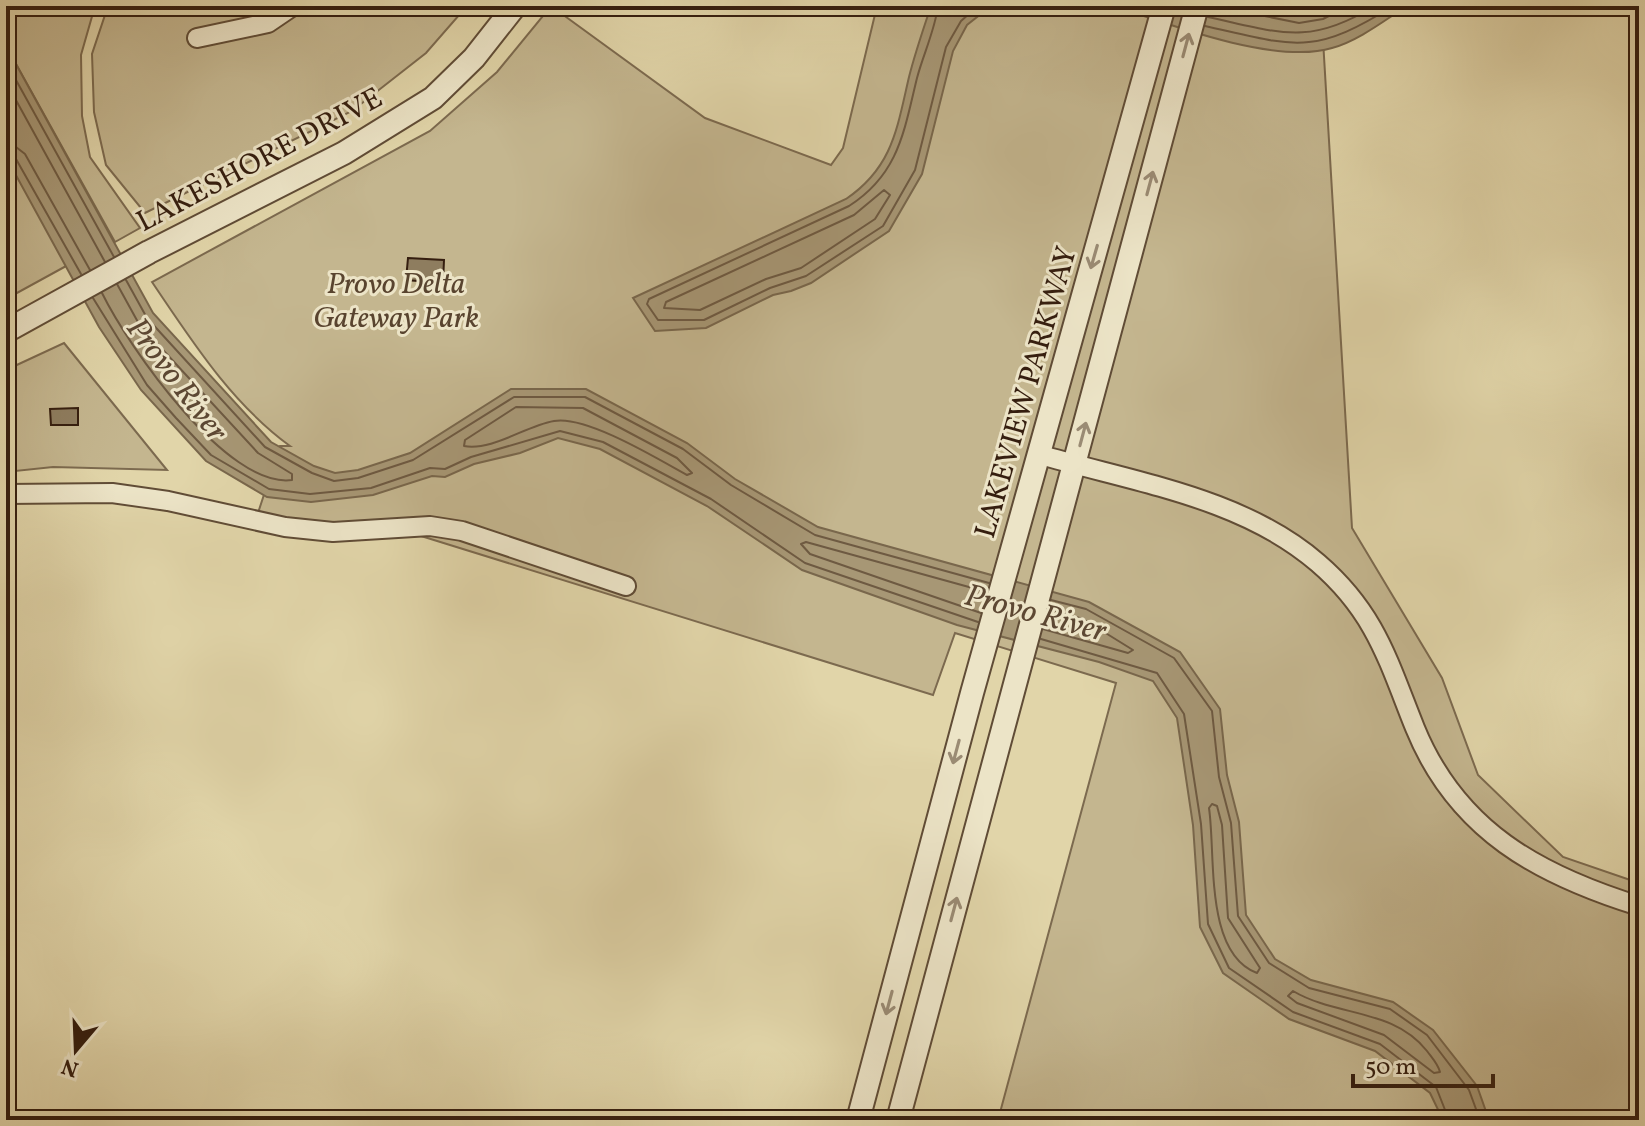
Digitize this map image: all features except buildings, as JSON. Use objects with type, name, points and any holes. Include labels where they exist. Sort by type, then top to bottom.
[{"type":"street","points":[[197,38],[268,23],[293,6]]},
{"type":"street","name":"LAKESHORE DRIVE","points":[[6,331],[149,252],[344,153],[433,98],[474,58],[515,6]]},
{"type":"street","name":"LAKEVIEW PARKWAY","points":[[858,1120],[976,677],[1164,6]]},
{"type":"street","points":[[898,1120],[1197,6]]},
{"type":"street","points":[[1038,454],[1227,509],[1266,527],[1302,550],[1350,595],[1378,635],[1427,753],[1470,814],[1510,849],[1543,870],[1578,886],[1639,906]]},
{"type":"street","points":[[6,494],[121,494],[285,527],[333,532],[430,526],[462,531],[626,586]]},
{"type":"green space","points":[[6,6],[95,6],[81,55],[82,116],[90,157],[140,228],[115,242],[6,46]]},
{"type":"green space","points":[[108,6],[467,6],[426,53],[352,111],[145,213],[106,165],[94,112],[92,54]]},
{"type":"green space","name":"Provo Delta Gateway Park","points":[[551,6],[705,118],[831,165],[843,148],[877,6],[1321,6],[1352,528],[1442,678],[1478,775],[1563,857],[1639,883],[1639,1120],[998,1120],[1116,683],[955,633],[933,695],[376,522],[337,526],[257,516],[280,446],[290,446],[231,391],[152,282],[430,131],[497,72]]},
{"type":"green space","points":[[6,157],[68,265],[6,299]]},
{"type":"green space","points":[[64,343],[167,470],[53,467],[6,472],[6,370]]},
{"type":"water","points":[[931,6],[991,6],[967,25],[953,51],[922,174],[889,231],[811,283],[773,295],[706,328],[655,331],[633,298],[846,199],[874,174],[891,145]]},
{"type":"water","points":[[1115,6],[1407,6],[1352,40],[1309,52],[1253,47],[1223,40]]},
{"type":"water","name":"Provo River","points":[[6,46],[153,313],[271,442],[314,466],[335,473],[358,470],[410,453],[511,389],[586,389],[687,443],[735,479],[818,527],[1089,602],[1180,652],[1220,709],[1227,775],[1239,822],[1246,915],[1275,959],[1311,980],[1393,1002],[1433,1030],[1477,1086],[1489,1120],[1443,1120],[1430,1093],[1375,1051],[1289,1019],[1223,973],[1200,927],[1193,825],[1177,718],[1153,681],[1099,662],[957,625],[802,570],[707,506],[600,449],[558,438],[520,453],[474,464],[445,477],[432,476],[373,495],[311,502],[267,497],[206,461],[141,390],[99,327],[6,157]]}]
